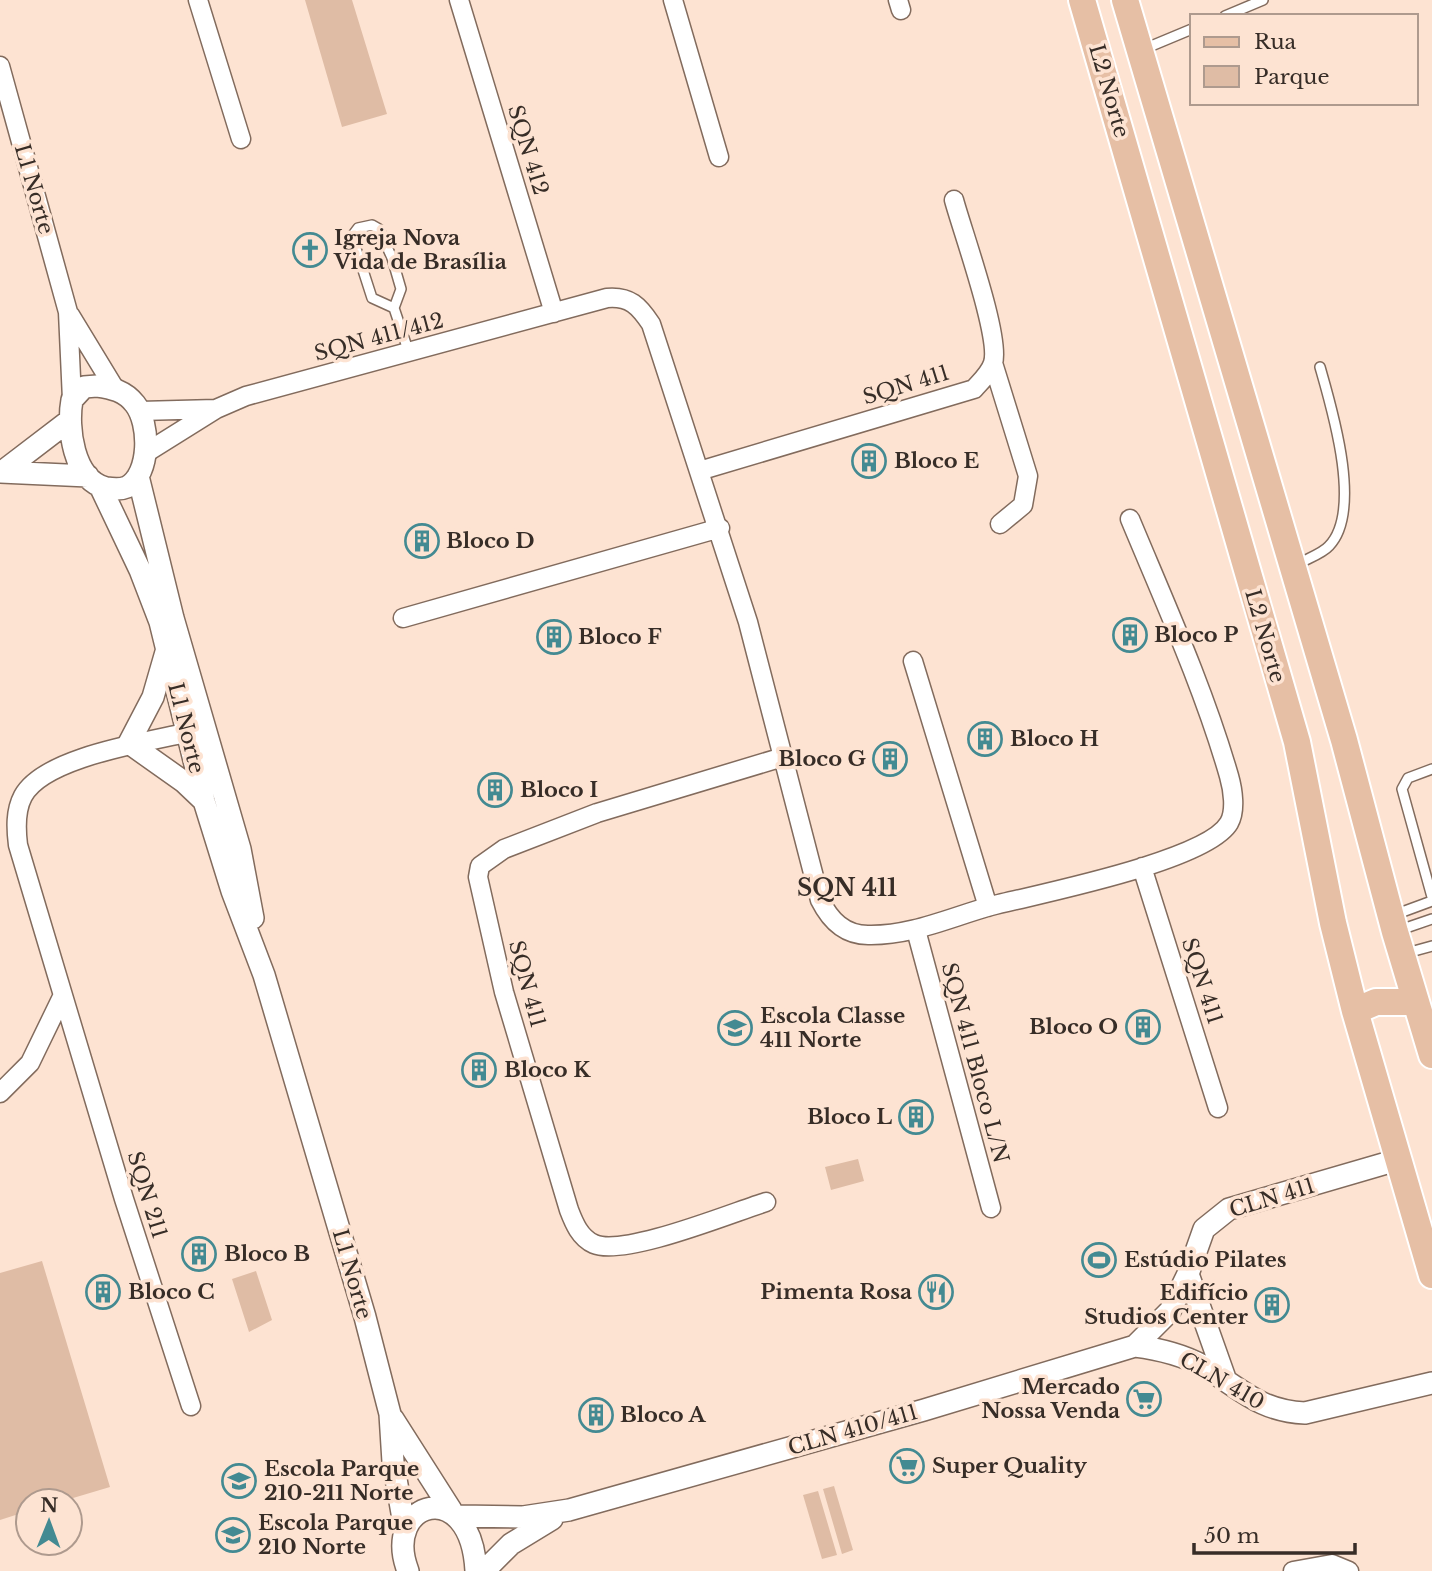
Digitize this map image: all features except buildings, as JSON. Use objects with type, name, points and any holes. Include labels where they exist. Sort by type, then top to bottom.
[{"type":"main road","name":"L2 Norte","points":[[1082,0],[1305,774],[1333,923],[1355,1011],[1432,1275]]},
{"type":"main road","name":"L2 Norte","points":[[1125,0],[1344,740],[1396,934],[1432,1055]]},
{"type":"main road","points":[[1157,253],[1172,260],[1190,263],[1199,256]]},
{"type":"main road","points":[[1355,1011],[1376,1002],[1415,1002]]},
{"type":"street","points":[[198,0],[241,139]]},
{"type":"street","name":"SQN 412","points":[[459,0],[554,313]]},
{"type":"street","points":[[673,0],[719,156]]},
{"type":"street","name":"L1 Norte","points":[[0,66],[3,94],[68,312],[115,389]]},
{"type":"street","points":[[954,200],[993,337],[993,363],[1028,477],[1023,505],[1000,524]]},
{"type":"street","points":[[554,313],[619,297],[629,299],[641,308],[651,324],[720,528],[769,697],[820,900],[833,923],[866,935],[916,930],[988,907],[1142,867],[1218,836],[1230,821],[1233,805],[1230,778],[1130,519]]},
{"type":"street","name":"L1 Norte","points":[[68,312],[71,410]]},
{"type":"street","name":"SQN 411/412","points":[[144,454],[216,409],[246,396],[554,313]]},
{"type":"street","name":"SQN 411","points":[[699,471],[974,389],[993,363]]},
{"type":"street","points":[[85,387],[115,389],[134,401],[140,411],[144,454],[138,476],[128,486],[120,489],[94,481],[1,472],[71,410],[85,387]]},
{"type":"street","name":"SQN 411/412","points":[[140,411],[216,409]]},
{"type":"street","points":[[71,410],[74,449],[94,481]]},
{"type":"street","name":"L1 Norte","points":[[138,476],[196,730],[204,801],[232,891],[264,975],[365,1317],[390,1414],[393,1462],[405,1530],[402,1549],[408,1571]]},
{"type":"street","name":"L1 Norte","points":[[94,481],[139,570],[160,622],[166,650],[240,849],[264,975]]},
{"type":"street","points":[[404,618],[720,528]]},
{"type":"street","points":[[166,650],[153,697],[129,743],[175,775],[204,801]]},
{"type":"street","points":[[913,661],[988,907]]},
{"type":"street","name":"SQN 211","points":[[191,1406],[62,997],[18,845],[16,823],[23,795],[42,777],[129,743],[196,730]]},
{"type":"street","name":"SQN 411","points":[[766,1202],[633,1245],[609,1248],[584,1237],[569,1210],[504,992],[478,877],[480,866],[490,856],[528,840],[597,813],[783,757]]},
{"type":"street","name":"SQN 411","points":[[1142,867],[1219,1108]]},
{"type":"street","name":"SQN 411 Bloco L/N","points":[[916,930],[991,1208]]},
{"type":"street","points":[[0,1093],[30,1063],[62,997]]},
{"type":"street","name":"CLN 411","points":[[1135,1346],[1170,1311],[1188,1274],[1203,1229],[1217,1216],[1229,1209],[1397,1160]]},
{"type":"street","points":[[1188,1274],[1226,1381]]},
{"type":"street","name":"CLN 410","points":[[1135,1346],[1172,1353],[1226,1381],[1270,1409],[1305,1413],[1432,1382]]},
{"type":"street","name":"CLN 410/411","points":[[405,1530],[411,1518],[424,1510],[523,1517],[569,1510],[1135,1346]]},
{"type":"street","name":"L1 Norte","points":[[390,1414],[472,1541],[476,1571]]},
{"type":"street","name":"CLN 410/411","points":[[484,1571],[525,1534],[569,1510]]},
{"type":"street","points":[[1293,1571],[1332,1564],[1349,1571]]},
{"type":"lane","points":[[1230,14],[1263,0]]},
{"type":"lane","points":[[1139,51],[1190,30]]},
{"type":"lane","points":[[394,308],[372,298],[354,246],[352,236],[358,228],[372,225],[379,229],[393,258],[401,289],[394,308],[409,353]]},
{"type":"lane","points":[[1292,567],[1329,546],[1340,527],[1343,460],[1321,368]]},
{"type":"lane","points":[[1396,934],[1432,899],[1402,789],[1408,778],[1432,769]]},
{"type":"lane","points":[[1396,934],[1432,919]]},
{"type":"lane","points":[[1396,934],[1432,946]]},
{"type":"green space","points":[[305,0],[352,0],[387,114],[342,127]]},
{"type":"green space","points":[[858,1159],[864,1181],[831,1190],[825,1167]]},
{"type":"green space","points":[[42,1261],[110,1487],[84,1495],[84,1487],[14,1487],[14,1516],[0,1520],[0,1273]]},
{"type":"green space","points":[[256,1271],[272,1320],[249,1332],[232,1279]]},
{"type":"green space","points":[[834,1486],[853,1550],[842,1554],[823,1489]]},
{"type":"green space","points":[[818,1491],[837,1555],[822,1559],[803,1495]]},
{"type":"place","name":"Igreja Nova Vida de Brasília","points":[[310,250]]},
{"type":"place","name":"Bloco E","points":[[869,461]]},
{"type":"place","name":"Bloco D","points":[[422,541]]},
{"type":"place","name":"Bloco P","points":[[1130,635]]},
{"type":"place","name":"Bloco F","points":[[554,637]]},
{"type":"place","name":"Bloco H","points":[[985,739]]},
{"type":"place","name":"Bloco G","points":[[890,759]]},
{"type":"place","name":"Bloco I","points":[[495,790]]},
{"type":"place","name":"Bloco O","points":[[1143,1027]]},
{"type":"place","name":"Escola Classe 411 Norte","points":[[735,1028]]},
{"type":"place","name":"Bloco K","points":[[479,1070]]},
{"type":"place","name":"Bloco L","points":[[916,1117]]},
{"type":"place","name":"Bloco B","points":[[199,1254]]},
{"type":"place","name":"Estúdio Pilates","points":[[1099,1260]]},
{"type":"place","name":"Bloco C","points":[[103,1292]]},
{"type":"place","name":"Pimenta Rosa","points":[[936,1292]]},
{"type":"place","name":"Edifício Studios Center","points":[[1272,1305]]},
{"type":"place","name":"Mercado Nossa Venda","points":[[1144,1399]]},
{"type":"place","name":"Bloco A","points":[[596,1415]]},
{"type":"place","name":"Super Quality","points":[[907,1466]]},
{"type":"place","name":"Escola Parque 210-211 Norte","points":[[239,1481]]},
{"type":"place","name":"Escola Parque 210 Norte","points":[[233,1535]]},
{"type":"district","name":"SQN 411","points":[[847,888]]}]
